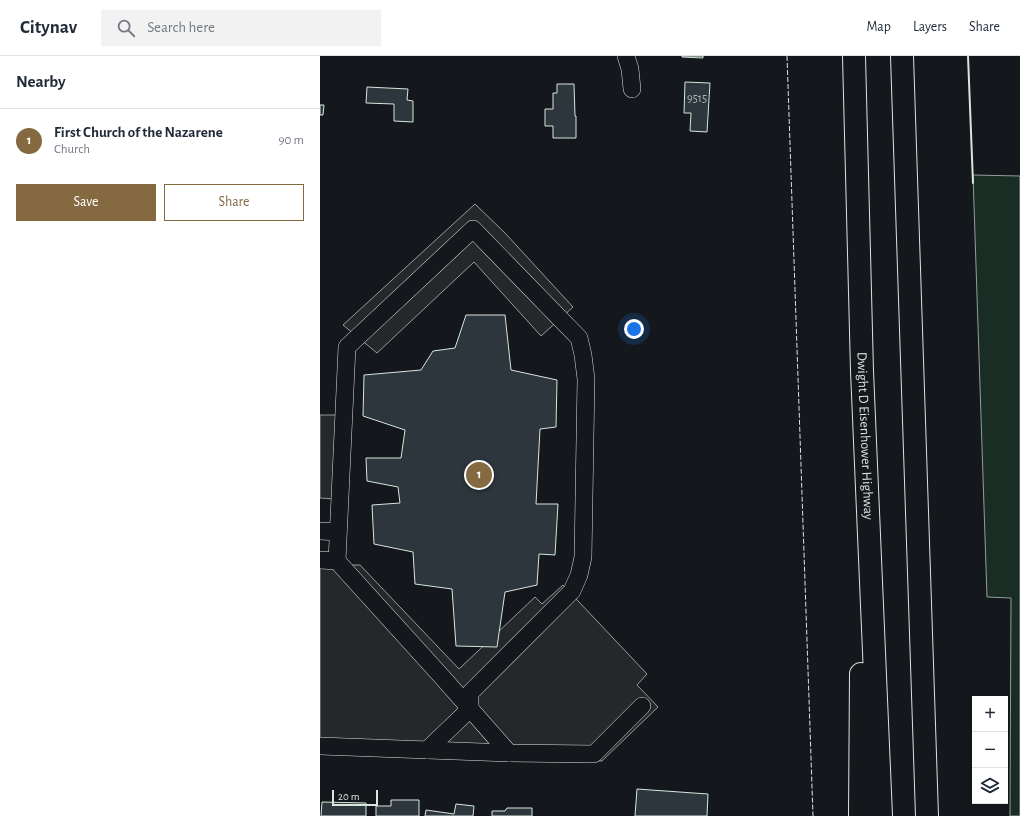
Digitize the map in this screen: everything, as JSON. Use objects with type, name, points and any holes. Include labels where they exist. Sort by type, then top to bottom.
[{"type":"highway","name":"Dwight D Eisenhower Highway","points":[[854,56],[862,371],[881,816]]},
{"type":"highway","points":[[902,56],[927,816]]},
{"type":"highway","points":[[860,816],[862,371]]},
{"type":"highway","points":[[917,519],[939,816]]},
{"type":"street","points":[[626,56],[630,68],[632,89]]},
{"type":"street","points":[[427,750],[470,709],[470,693],[572,591],[578,575],[582,557],[586,379],[579,338],[473,229],[347,347],[337,561],[470,709],[509,753]]},
{"type":"street","points":[[320,531],[338,532]]},
{"type":"street","points":[[320,560],[337,561]]},
{"type":"street","points":[[320,746],[509,753],[594,754],[642,706]]},
{"type":"green space","points":[[973,175],[1020,176],[1020,816],[1010,816],[1011,598],[987,597]]},
{"type":"shaded area","points":[[475,204],[505,233],[573,307],[541,336],[474,262],[377,353],[343,325]]},
{"type":"shaded area","points":[[320,415],[338,415],[335,499],[320,498]]},
{"type":"shaded area","points":[[320,565],[360,565],[459,669],[535,597],[542,604],[563,585],[647,674],[637,685],[658,707],[602,761],[320,752]]},
{"type":"building","points":[[703,56],[703,58],[682,57]]},
{"type":"building","points":[[685,82],[710,83],[707,132],[690,131],[691,113],[684,113]]},
{"type":"building","points":[[557,84],[574,84],[576,138],[553,138],[553,126],[545,126],[545,109],[553,109],[553,93],[557,93]]},
{"type":"building","points":[[367,87],[408,89],[407,100],[413,101],[413,122],[394,121],[394,104],[366,103]]},
{"type":"building","points":[[320,105],[324,105],[323,115],[320,115]]},
{"type":"building","points":[[466,315],[505,315],[511,370],[557,380],[556,427],[540,429],[536,504],[558,504],[555,555],[539,554],[537,585],[505,592],[497,647],[456,646],[452,589],[415,584],[413,552],[374,544],[372,505],[400,503],[398,487],[367,481],[366,458],[401,458],[405,430],[363,416],[364,375],[421,370],[433,351],[455,348]]},
{"type":"building","points":[[637,789],[708,794],[707,816],[635,816]]},
{"type":"building","points":[[391,800],[419,800],[419,816],[376,816],[376,806],[391,806]]},
{"type":"building","points":[[322,802],[366,803],[366,816],[321,816]]},
{"type":"building","points":[[456,804],[474,806],[473,816],[425,816],[426,810],[454,814]]},
{"type":"building","points":[[507,808],[532,808],[532,816],[492,816],[492,811],[505,811]]},
{"type":"fence","points":[[787,56],[813,816]]},
{"type":"wall","points":[[968,56],[973,183]]},
{"type":"place","name":"First Church of the Nazarene","points":[[479,475]]}]
